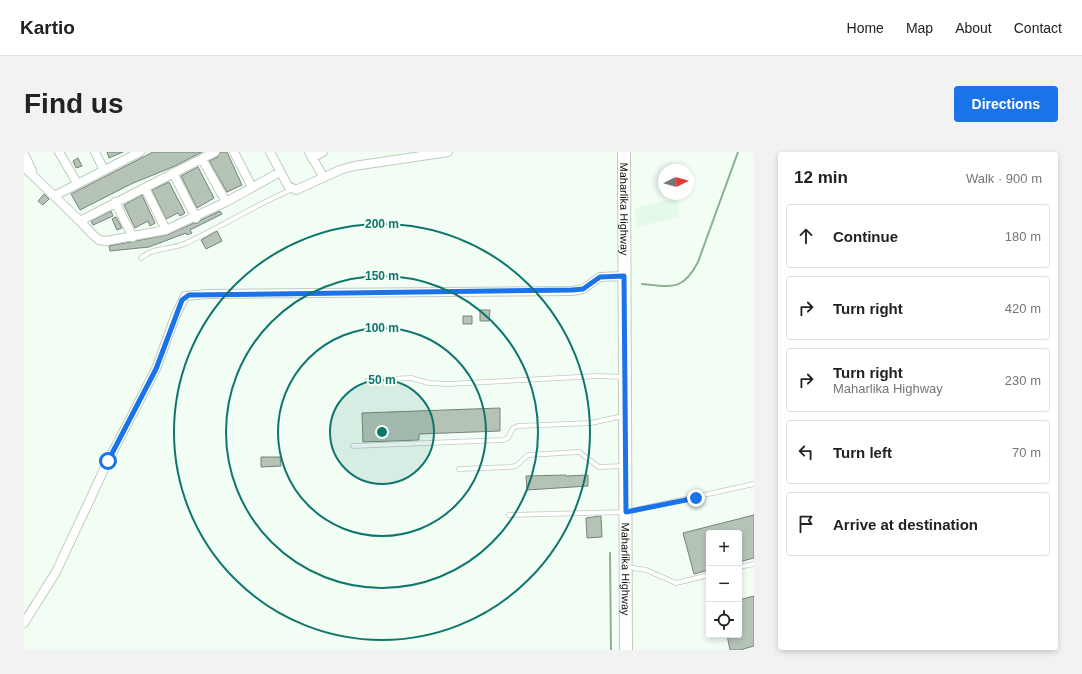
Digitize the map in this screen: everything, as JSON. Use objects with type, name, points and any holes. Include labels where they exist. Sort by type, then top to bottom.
[{"type":"main road","name":"Maharlika Highway","points":[[624,152],[626,650]]},
{"type":"street","points":[[59,152],[77,184]]},
{"type":"street","points":[[94,152],[104,170]]},
{"type":"street","points":[[54,196],[131,154],[140,152]]},
{"type":"street","points":[[80,221],[215,152]]},
{"type":"street","points":[[234,152],[252,187]]},
{"type":"street","points":[[270,152],[288,186],[293,189],[302,188],[340,170],[354,166],[412,154],[448,152]]},
{"type":"street","points":[[323,152],[311,155],[324,178]]},
{"type":"street","points":[[24,154],[34,177]]},
{"type":"street","points":[[202,159],[226,202]]},
{"type":"street","points":[[24,167],[92,234],[99,240],[106,241],[166,230],[196,218],[280,172]]},
{"type":"street","points":[[173,173],[196,218]]},
{"type":"street","points":[[145,188],[166,230]]},
{"type":"street","points":[[115,202],[133,237]]},
{"type":"street","points":[[24,623],[56,572],[108,461],[156,369],[175,317],[185,296],[208,294],[572,290],[583,289],[600,277],[624,276]]},
{"type":"lane","points":[[141,258],[153,251],[184,244],[267,200],[293,189]]},
{"type":"lane","points":[[368,380],[411,378],[429,383],[448,384],[598,376],[624,377]]},
{"type":"lane","points":[[353,446],[502,440],[508,438],[513,428],[518,426],[591,423],[626,415]]},
{"type":"lane","points":[[459,469],[509,467],[516,466],[528,455],[579,452],[599,467],[626,466]]},
{"type":"lane","points":[[509,515],[626,512],[754,484]]},
{"type":"lane","points":[[742,567],[754,564]]},
{"type":"lane","points":[[626,567],[646,570],[676,582],[706,576]]},
{"type":"shaded area","points":[[668,200],[676,200],[680,217],[636,227],[635,208]]},
{"type":"building","points":[[107,152],[123,152],[109,158]]},
{"type":"building","points":[[153,152],[202,152],[175,166],[131,184],[80,210],[71,194]]},
{"type":"building","points":[[220,152],[227,152],[242,185],[227,192],[209,161],[218,157]]},
{"type":"building","points":[[78,158],[82,166],[76,168],[73,161]]},
{"type":"building","points":[[198,167],[214,198],[197,208],[181,176]]},
{"type":"building","points":[[169,182],[185,213],[180,216],[178,213],[166,219],[152,190]]},
{"type":"building","points":[[44,194],[49,199],[43,205],[38,201]]},
{"type":"building","points":[[142,195],[155,223],[150,226],[148,221],[135,228],[124,205]]},
{"type":"building","points":[[111,211],[113,216],[93,225],[91,221]]},
{"type":"building","points":[[220,211],[222,214],[190,230],[192,233],[187,235],[186,233],[149,247],[110,251],[109,246],[167,235],[194,223],[198,223]]},
{"type":"building","points":[[116,217],[122,228],[117,230],[112,219]]},
{"type":"building","points":[[217,231],[222,241],[206,249],[201,240]]},
{"type":"building","points":[[480,310],[490,310],[489,321],[480,321]]},
{"type":"building","points":[[463,316],[472,316],[472,324],[463,324]]},
{"type":"building","points":[[500,408],[500,431],[419,434],[419,440],[363,442],[362,413]]},
{"type":"building","points":[[261,457],[280,457],[281,466],[261,467]]},
{"type":"building","points":[[588,475],[588,486],[527,490],[526,476]]},
{"type":"building","points":[[754,515],[754,558],[742,561],[742,530],[706,530],[706,571],[694,574],[683,533]]},
{"type":"building","points":[[601,516],[602,537],[587,538],[586,518]]},
{"type":"building","points":[[754,596],[754,646],[740,650],[730,650],[728,638],[742,638],[742,599]]},
{"type":"waterway","points":[[642,284],[661,286],[676,285],[687,278],[693,271],[698,262],[738,152]]},
{"type":"waterway","points":[[610,553],[611,650]]},
{"type":"route","points":[[108,461],[133,416],[156,369],[175,317],[185,296],[208,294],[579,290],[583,289],[595,279],[600,277],[624,276],[626,512],[696,498]]}]
